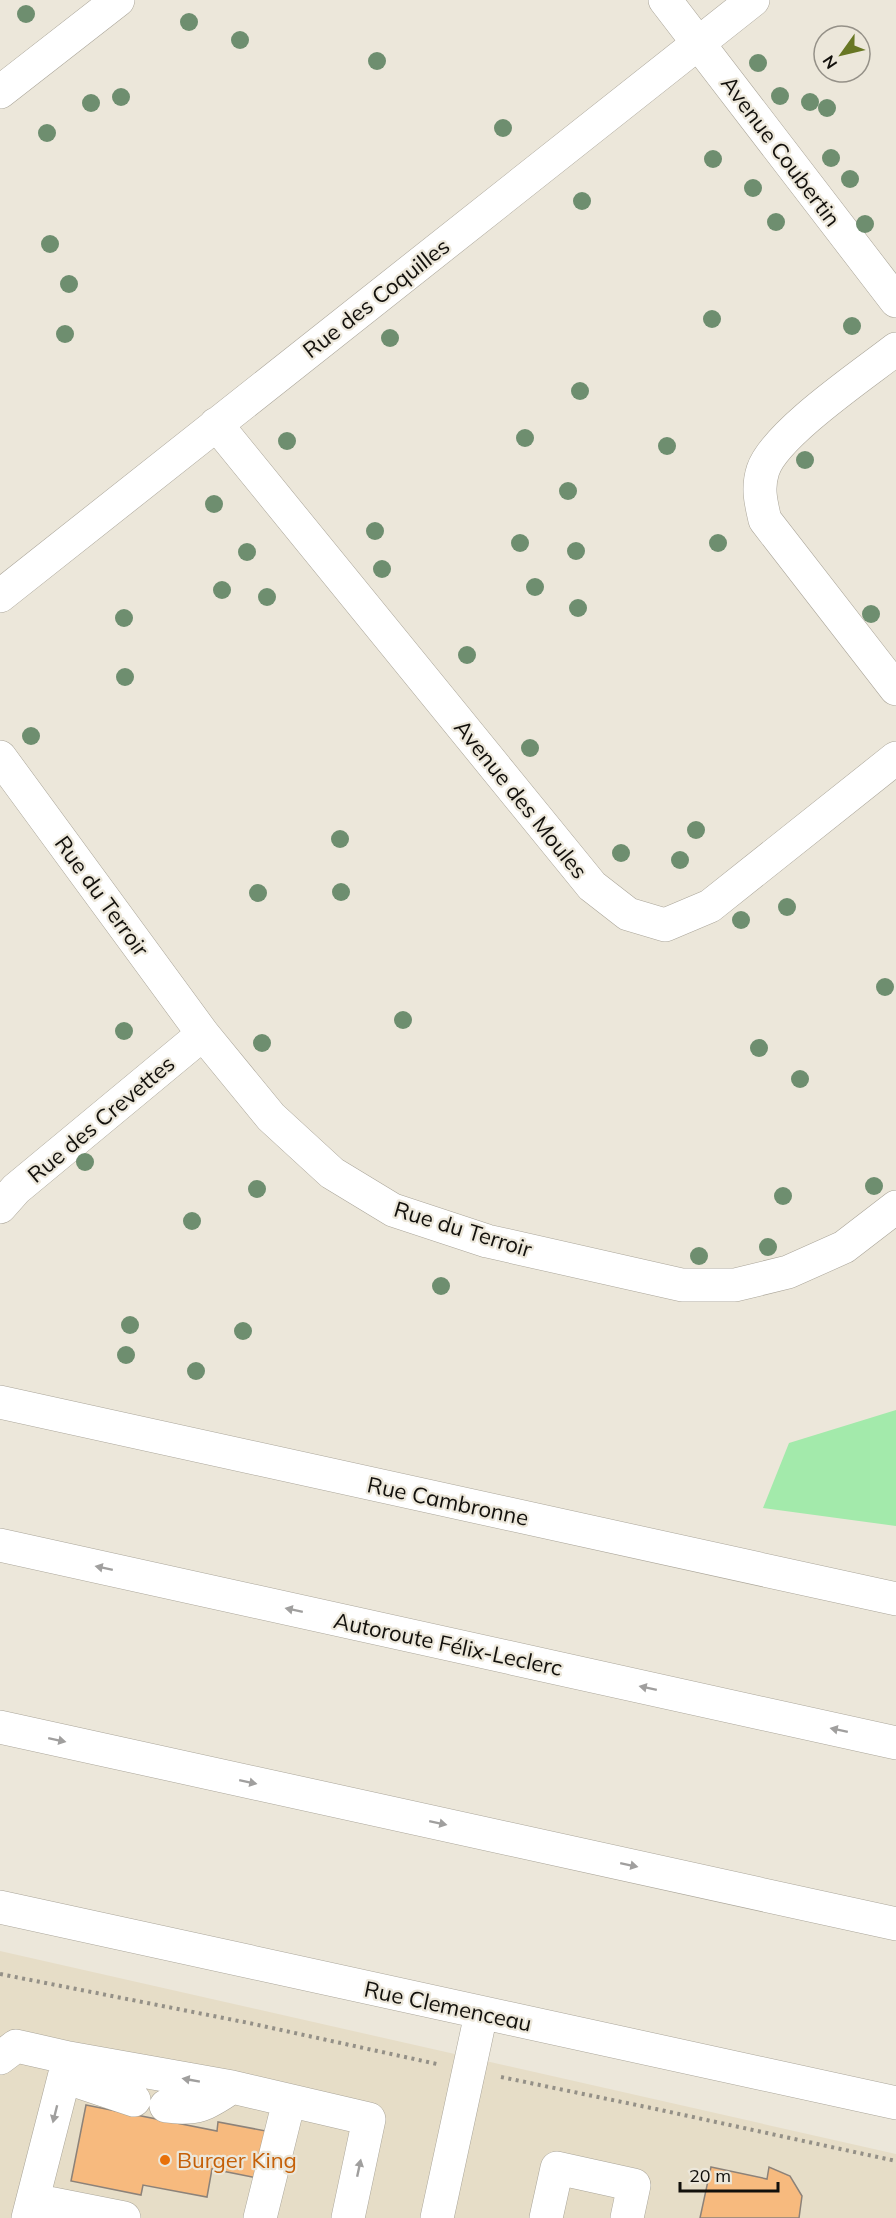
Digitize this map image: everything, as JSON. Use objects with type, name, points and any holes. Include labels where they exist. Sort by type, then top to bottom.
[{"type":"main road","points":[[0,92],[118,0]]},
{"type":"main road","name":"Avenue Coubertin","points":[[665,0],[896,301]]},
{"type":"main road","name":"Rue des Coquilles","points":[[0,596],[753,0]]},
{"type":"main road","points":[[896,349],[782,441],[763,469],[759,492],[765,520],[896,689]]},
{"type":"main road","name":"Avenue des Moules","points":[[216,424],[592,886],[628,914],[665,925],[710,906],[896,758]]},
{"type":"main road","name":"Rue du Terroir","points":[[0,757],[203,1034],[271,1117],[332,1173],[393,1210],[487,1241],[682,1285],[735,1285],[788,1272],[844,1246],[896,1207]]},
{"type":"main road","name":"Rue des Crevettes","points":[[0,1207],[16,1189],[203,1034]]},
{"type":"main road","name":"Rue Cambronne","points":[[0,1402],[896,1599]]},
{"type":"main road","name":"Autoroute Félix-Leclerc","points":[[0,1545],[896,1743]]},
{"type":"main road","points":[[0,1727],[896,1924]]},
{"type":"main road","name":"Rue Clemenceau","points":[[0,1907],[896,2103]]},
{"type":"main road","points":[[437,2218],[481,2014]]},
{"type":"main road","points":[[0,2058],[16,2046],[134,2100]]},
{"type":"main road","points":[[67,2068],[232,2087],[369,2119],[348,2218]]},
{"type":"main road","points":[[67,2068],[31,2209],[124,2218]]},
{"type":"main road","points":[[166,2106],[188,2109],[211,2102],[232,2087]]},
{"type":"main road","points":[[260,2218],[289,2101]]},
{"type":"main road","points":[[546,2218],[557,2168],[634,2186],[627,2218]]},
{"type":"shaded area","points":[[0,1951],[896,2154],[896,2218],[0,2218]]},
{"type":"green space","points":[[896,1410],[896,1526],[763,1508],[789,1443]]},
{"type":"building","points":[[86,2105],[217,2131],[218,2122],[266,2131],[257,2178],[212,2169],[207,2197],[143,2185],[141,2195],[71,2181]]},
{"type":"building","points":[[711,2167],[767,2179],[769,2167],[790,2176],[802,2196],[799,2218],[700,2218]]},
{"type":"place","name":"Burger King","points":[[165,2160]]}]
